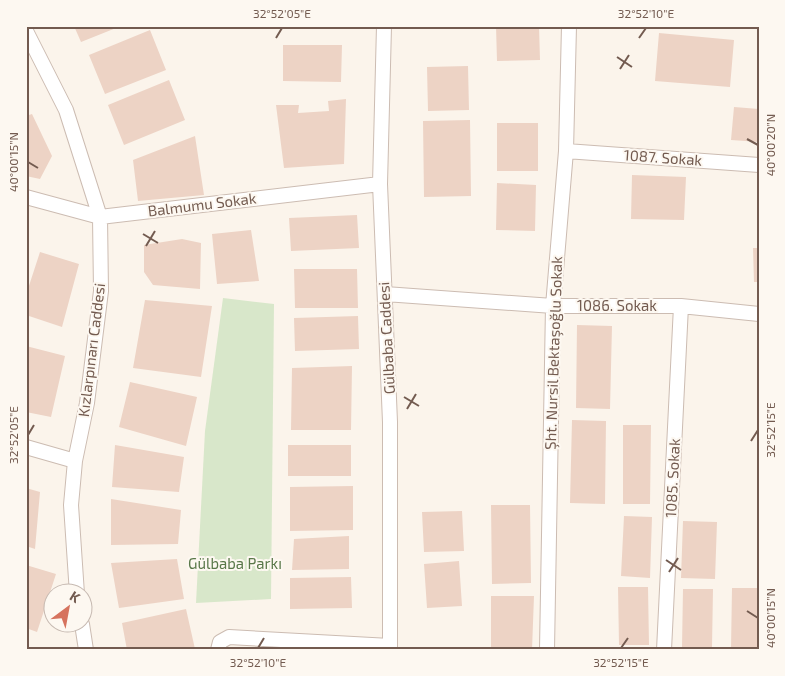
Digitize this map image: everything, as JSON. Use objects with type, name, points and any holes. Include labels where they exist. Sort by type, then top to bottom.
[{"type":"street","name":"Gülbaba Caddesi","points":[[384,26],[380,184],[390,422],[390,648]]},
{"type":"street","name":"Şht. Nursil Bektaşoğlu Sokak","points":[[546,650],[552,306],[566,151],[569,26]]},
{"type":"street","name":"Kızlarpınarı Caddesi","points":[[26,31],[66,110],[100,217],[101,292],[87,403],[74,461],[71,505],[76,584]]},
{"type":"street","name":"1087. Sokak","points":[[566,151],[759,165]]},
{"type":"street","name":"Balmumu Sokak","points":[[26,197],[100,217],[380,184]]},
{"type":"street","name":"1086. Sokak","points":[[385,294],[552,306],[682,306],[759,314]]},
{"type":"street","name":"1085. Sokak","points":[[664,650],[682,306]]},
{"type":"street","points":[[26,447],[74,461]]},
{"type":"street","points":[[84,634],[86,650]]},
{"type":"street","points":[[218,650],[220,642],[229,637],[390,648]]},
{"type":"green space","name":"Gülbaba Parkı","points":[[223,298],[274,304],[271,599],[196,603],[205,431]]},
{"type":"building","points":[[74,26],[121,26],[81,42]]},
{"type":"building","points":[[496,26],[539,26],[540,60],[497,61]]},
{"type":"building","points":[[150,30],[166,70],[105,94],[89,55]]},
{"type":"building","points":[[659,33],[734,40],[730,87],[655,81]]},
{"type":"building","points":[[283,45],[342,45],[341,82],[283,81]]},
{"type":"building","points":[[468,66],[469,110],[428,111],[427,67]]},
{"type":"building","points":[[169,80],[185,120],[124,145],[108,105]]},
{"type":"building","points":[[346,99],[344,164],[284,168],[276,105],[299,105],[298,113],[329,111],[328,101]]},
{"type":"building","points":[[734,107],[759,109],[759,142],[731,140]]},
{"type":"building","points":[[32,114],[52,156],[40,179],[26,176],[26,116]]},
{"type":"building","points":[[470,120],[471,196],[424,197],[423,121]]},
{"type":"building","points":[[497,123],[538,123],[538,171],[497,171]]},
{"type":"building","points":[[195,136],[204,195],[138,201],[133,160]]},
{"type":"building","points":[[632,175],[686,177],[684,220],[631,219]]},
{"type":"building","points":[[497,183],[536,185],[535,231],[496,230]]},
{"type":"building","points":[[357,215],[359,248],[291,251],[289,218]]},
{"type":"building","points":[[251,230],[259,281],[217,284],[212,234]]},
{"type":"building","points":[[182,239],[201,243],[200,289],[153,285],[144,272],[144,245]]},
{"type":"building","points":[[753,248],[759,248],[759,282],[754,282]]},
{"type":"building","points":[[40,252],[79,264],[62,327],[26,315],[26,295]]},
{"type":"building","points":[[294,269],[357,269],[358,308],[295,308]]},
{"type":"building","points":[[145,300],[212,306],[201,377],[133,368]]},
{"type":"building","points":[[358,316],[359,349],[295,351],[294,318]]},
{"type":"building","points":[[577,325],[612,326],[610,409],[576,408]]},
{"type":"building","points":[[26,346],[65,356],[51,417],[26,412]]},
{"type":"building","points":[[352,366],[351,430],[291,430],[292,368]]},
{"type":"building","points":[[130,382],[197,397],[186,446],[119,427]]},
{"type":"building","points":[[572,420],[606,421],[605,504],[570,503]]},
{"type":"building","points":[[623,425],[651,425],[650,504],[623,504]]},
{"type":"building","points":[[115,445],[184,457],[179,492],[112,487]]},
{"type":"building","points":[[288,445],[351,445],[351,476],[288,476]]},
{"type":"building","points":[[353,486],[353,530],[290,531],[290,487]]},
{"type":"building","points":[[26,488],[40,492],[35,549],[26,546]]},
{"type":"building","points":[[111,499],[181,510],[178,544],[111,545]]},
{"type":"building","points":[[491,505],[530,505],[531,583],[492,584]]},
{"type":"building","points":[[462,511],[464,551],[424,552],[422,512]]},
{"type":"building","points":[[624,516],[652,517],[650,578],[621,576]]},
{"type":"building","points":[[683,521],[717,522],[715,579],[681,578]]},
{"type":"building","points":[[349,536],[349,569],[292,570],[294,539]]},
{"type":"building","points":[[177,559],[184,599],[119,608],[111,563]]},
{"type":"building","points":[[459,561],[462,606],[427,608],[424,564]]},
{"type":"building","points":[[26,565],[56,574],[53,584],[42,584],[42,617],[37,632],[26,628]]},
{"type":"building","points":[[351,577],[352,608],[290,609],[290,578]]},
{"type":"building","points":[[618,587],[648,587],[649,645],[619,645]]},
{"type":"building","points":[[732,588],[759,588],[759,649],[731,649]]},
{"type":"building","points":[[683,589],[713,589],[712,647],[682,647]]},
{"type":"building","points":[[491,596],[534,596],[532,650],[491,650]]},
{"type":"building","points":[[186,609],[195,649],[127,650],[122,623]]}]
